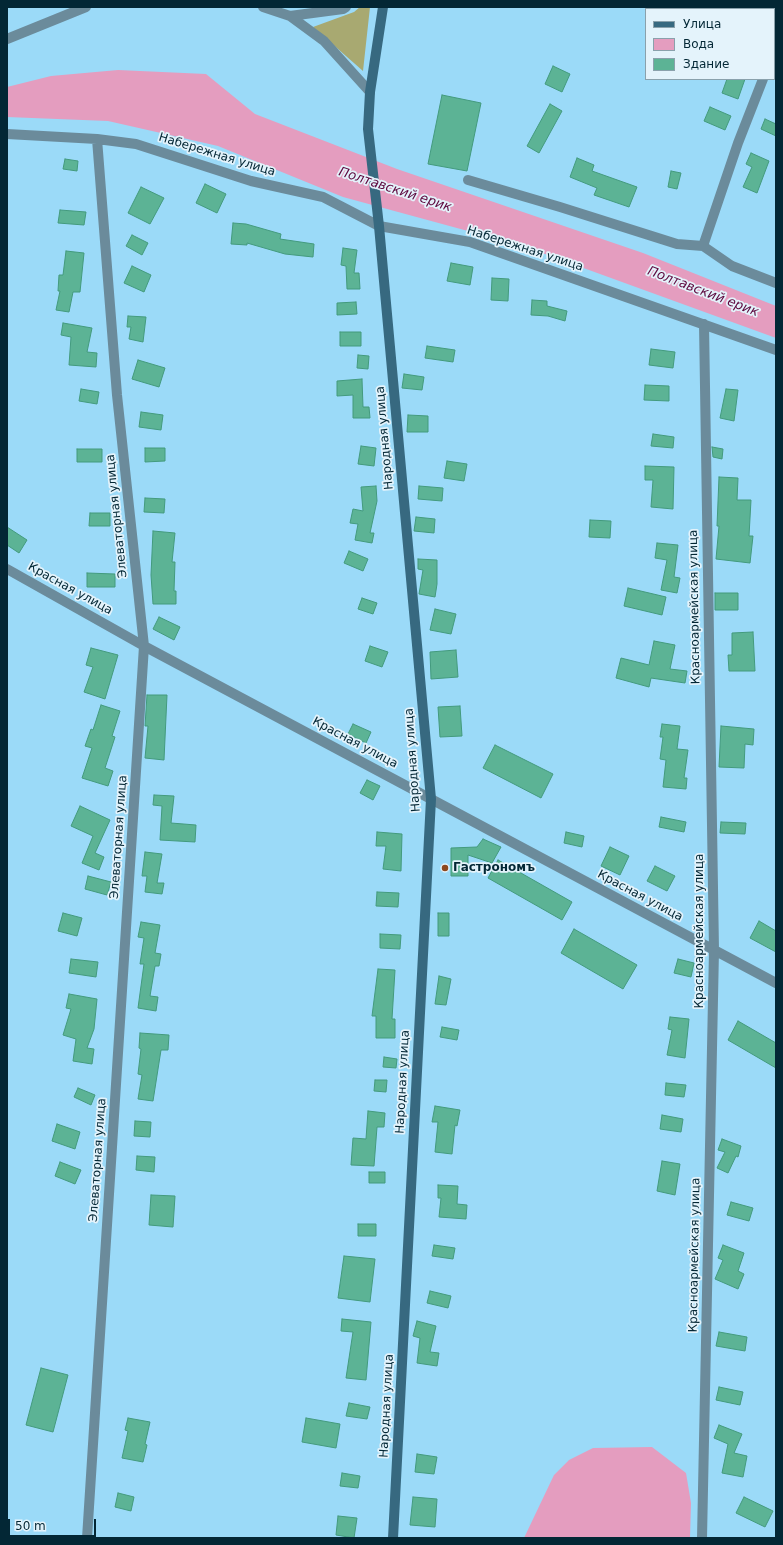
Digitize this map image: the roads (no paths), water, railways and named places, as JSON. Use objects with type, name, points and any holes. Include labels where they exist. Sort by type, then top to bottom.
[{"type":"main road","name":"Народная улица","points":[[383,7],[370,92],[368,128],[379,226],[431,799],[393,1538]]},
{"type":"street","points":[[7,39],[86,7]]},
{"type":"street","points":[[263,7],[290,16],[324,41],[370,92]]},
{"type":"street","points":[[290,16],[343,9],[346,7]]},
{"type":"street","points":[[703,246],[738,143],[763,80]]},
{"type":"street","name":"Набережная улица","points":[[7,134],[98,139],[136,144],[251,181],[323,196],[379,226],[470,242],[776,350]]},
{"type":"street","name":"Элеваторная улица","points":[[88,1538],[144,646],[116,395],[98,139]]},
{"type":"street","points":[[468,180],[678,244],[703,246],[732,266],[776,283]]},
{"type":"street","name":"Красноармейская улица","points":[[702,1538],[714,950],[704,324]]},
{"type":"street","name":"Красная улица","points":[[7,569],[144,646],[776,983]]},
{"type":"water","name":"Полтавский ерик","points":[[118,70],[206,74],[255,114],[397,169],[643,253],[776,306],[776,338],[523,246],[343,197],[218,146],[108,121],[7,117],[7,87],[51,76]]},
{"type":"water","points":[[652,1447],[686,1473],[691,1503],[690,1538],[524,1538],[554,1475],[569,1460],[593,1448]]},
{"type":"place","name":"Гастрономъ","points":[[445,868]]}]
